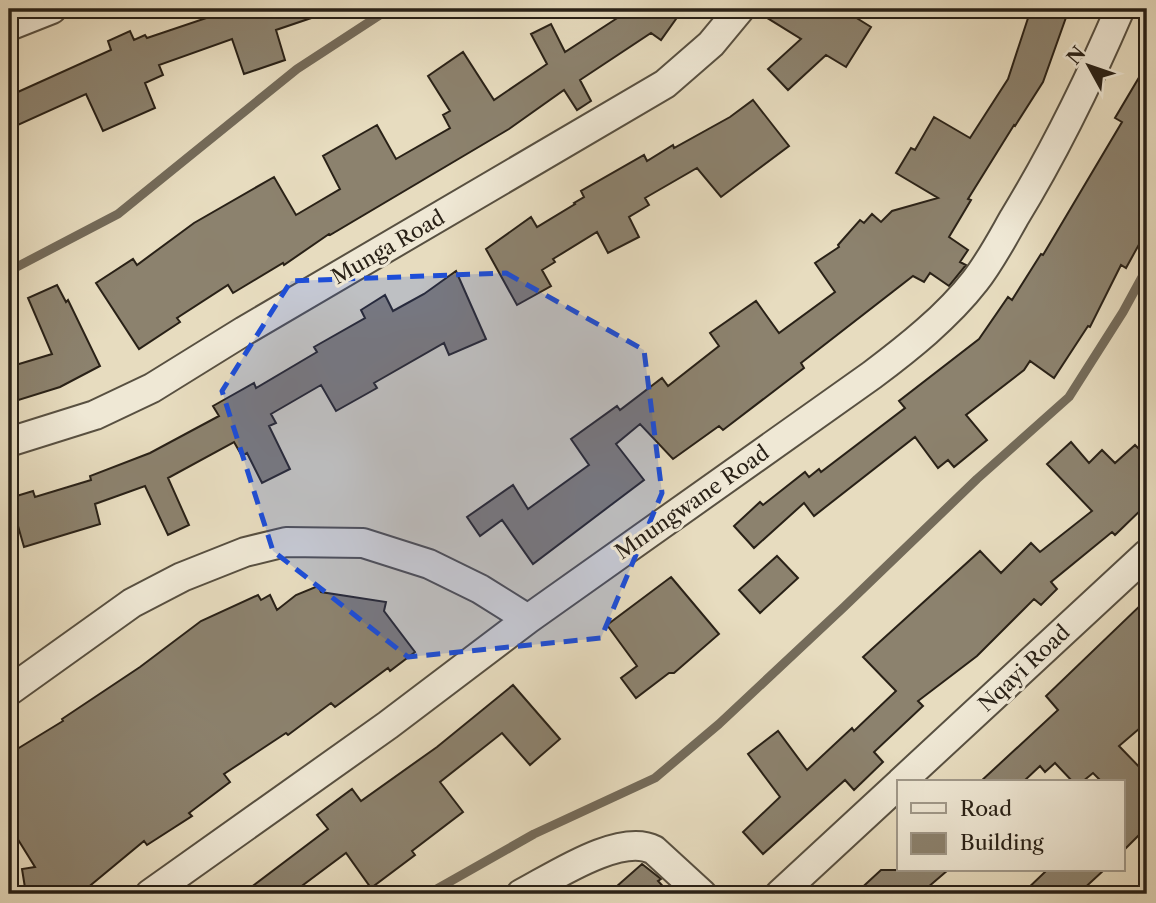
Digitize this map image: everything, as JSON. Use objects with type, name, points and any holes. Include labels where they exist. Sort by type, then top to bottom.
[{"type":"street","points":[[9,26],[52,9]]},
{"type":"street","name":"Munga Road","points":[[9,442],[95,415],[152,388],[665,84],[711,44],[740,9]]},
{"type":"street","name":"Mnungwane Road","points":[[150,894],[388,725],[528,619],[872,375],[939,318],[975,282],[1044,170],[1120,9]]},
{"type":"street","points":[[9,691],[132,603],[182,577],[246,552],[286,542],[363,543],[429,564],[480,589],[528,619]]},
{"type":"street","name":"Nqayi Road","points":[[903,780],[1147,554]]},
{"type":"street","name":"Nqayi Road","points":[[780,894],[897,786]]},
{"type":"street","points":[[521,894],[590,859],[620,847],[631,846],[654,850],[702,894]]},
{"type":"highlighted area","points":[[506,273],[644,350],[662,493],[601,638],[408,657],[273,551],[222,391],[291,281]]},
{"type":"building","points":[[233,9],[325,9],[326,13],[276,30],[285,60],[244,74],[232,39],[159,65],[163,75],[145,83],[155,108],[103,131],[86,94],[9,129],[9,96],[111,50],[108,41],[130,31],[134,40],[145,35],[147,38]]},
{"type":"building","points":[[620,9],[686,9],[661,40],[651,33],[580,80],[591,101],[577,110],[564,90],[509,129],[329,234],[284,265],[283,263],[233,293],[228,285],[177,318],[180,322],[139,349],[96,283],[133,259],[137,265],[194,223],[274,177],[296,215],[340,189],[323,156],[377,125],[396,159],[450,128],[443,115],[450,111],[428,76],[463,52],[494,100],[547,64],[531,34],[551,24],[565,52],[625,13]]},
{"type":"building","points":[[756,9],[842,9],[871,27],[846,67],[826,55],[788,90],[768,69],[801,39]]},
{"type":"building","points":[[1031,9],[1069,9],[1043,82],[968,199],[971,200],[949,237],[968,250],[960,262],[966,265],[949,286],[930,273],[924,282],[913,276],[801,363],[804,368],[723,430],[719,426],[673,459],[640,424],[616,444],[644,480],[533,564],[502,520],[480,536],[467,517],[513,485],[528,509],[589,465],[571,439],[617,406],[620,410],[662,378],[668,386],[719,346],[710,333],[756,301],[779,333],[835,292],[815,263],[839,247],[860,220],[864,223],[872,214],[881,222],[892,211],[938,198],[896,173],[911,148],[915,150],[934,117],[970,138],[1008,79]]},
{"type":"building","points":[[1147,64],[1147,230],[1126,268],[1121,265],[1090,327],[1088,326],[1054,378],[1030,361],[1024,370],[966,415],[987,440],[954,467],[948,460],[938,468],[915,437],[814,516],[804,503],[754,548],[734,526],[760,502],[763,505],[805,472],[809,477],[819,469],[821,472],[905,408],[899,401],[979,339],[1008,297],[1012,300],[1041,254],[1043,255],[1122,122],[1115,118]]},
{"type":"building","points":[[753,100],[789,146],[721,197],[697,168],[645,198],[649,205],[629,217],[639,237],[608,253],[597,232],[553,259],[555,262],[542,270],[551,286],[517,305],[486,249],[531,217],[537,227],[584,197],[581,191],[644,155],[647,161],[673,145],[674,148],[730,117]]},
{"type":"building","points":[[456,271],[486,339],[449,355],[444,343],[374,383],[377,388],[336,411],[321,385],[271,414],[276,423],[269,426],[290,469],[262,483],[247,453],[242,456],[234,442],[168,478],[189,525],[168,535],[145,486],[95,504],[100,524],[24,547],[10,498],[33,491],[35,497],[91,480],[90,476],[150,453],[219,416],[213,406],[254,383],[256,388],[317,352],[314,347],[365,318],[361,310],[385,295],[393,311],[424,294]]},
{"type":"building","points":[[57,285],[66,302],[68,300],[100,366],[60,387],[9,403],[9,367],[52,354],[28,298]]},
{"type":"building","points":[[1071,442],[1089,463],[1102,450],[1115,463],[1135,445],[1147,457],[1147,504],[1115,535],[1112,532],[1051,582],[1057,589],[1041,605],[1034,599],[977,656],[918,701],[923,706],[874,752],[883,762],[854,790],[845,780],[763,854],[743,832],[780,797],[748,754],[778,731],[807,770],[896,691],[863,657],[980,551],[1001,573],[1031,543],[1040,552],[1092,511],[1047,464]]},
{"type":"building","points":[[777,556],[798,578],[760,613],[739,590]]},
{"type":"building","points":[[671,577],[719,634],[674,673],[669,673],[636,698],[621,678],[637,666],[607,625]]},
{"type":"building","points":[[318,586],[321,592],[386,602],[384,611],[415,652],[390,671],[388,668],[335,707],[331,703],[288,735],[286,733],[224,774],[230,782],[189,813],[192,816],[147,845],[144,841],[80,894],[26,894],[22,869],[35,867],[9,825],[9,754],[63,721],[62,719],[140,667],[201,621],[258,595],[261,600],[270,595],[277,610],[296,595]]},
{"type":"building","points":[[1147,599],[1147,722],[1119,746],[1147,775],[1147,827],[1124,850],[1124,780],[1100,780],[1093,773],[1084,780],[1071,780],[1055,763],[1045,772],[1040,766],[1025,780],[982,780],[1058,710],[1046,696]]},
{"type":"building","points":[[513,685],[560,739],[530,765],[502,733],[440,782],[463,812],[412,851],[415,855],[371,888],[346,853],[291,894],[242,894],[328,829],[317,815],[352,789],[361,801],[437,747]]},
{"type":"building","points":[[642,864],[661,879],[658,881],[670,894],[608,894]]},
{"type":"building","points":[[881,870],[946,872],[920,894],[855,894]]},
{"type":"building","points":[[1045,872],[1102,872],[1078,894],[1022,894]]},
{"type":"waterway","points":[[9,271],[118,214],[297,69],[389,9]]},
{"type":"waterway","points":[[428,894],[534,834],[655,778],[719,724],[977,479],[1069,397],[1123,312],[1147,268]]}]
